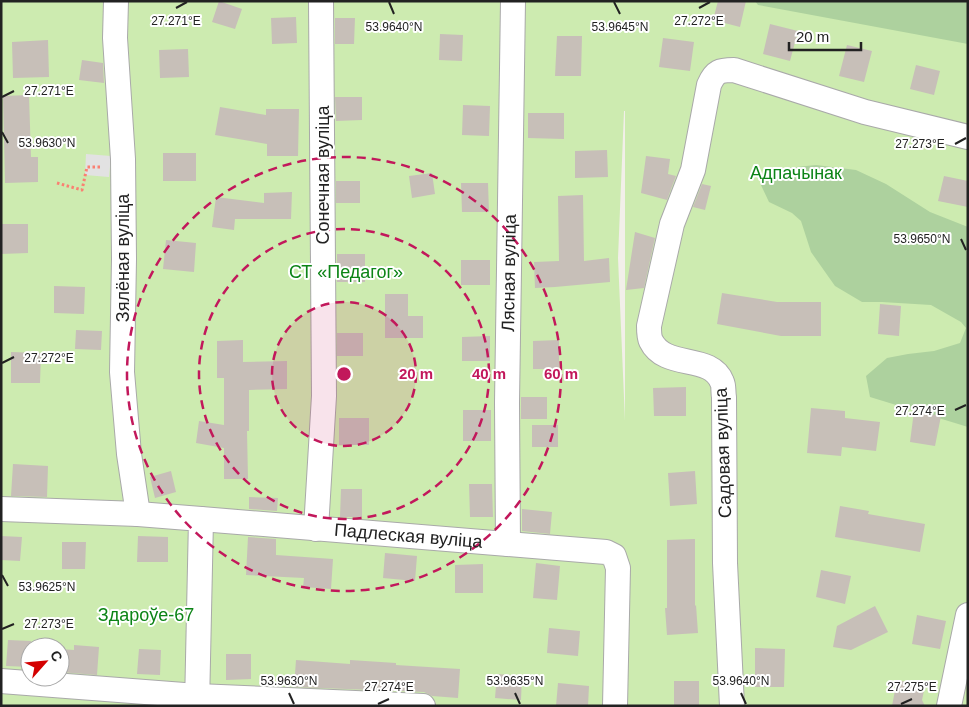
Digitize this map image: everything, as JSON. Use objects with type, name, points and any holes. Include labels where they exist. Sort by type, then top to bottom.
[{"type":"street","name":"Зялёная вуліца","points":[[116,1],[115,38],[123,159],[122,372],[128,454],[138,514]]},
{"type":"street","name":"Сонечная вуліца","points":[[316,529],[324,396],[321,1]]},
{"type":"street","name":"Лясная вуліца","points":[[508,544],[507,403],[514,1]]},
{"type":"street","name":"Садовая вуліца","points":[[732,706],[725,563],[724,397],[722,383],[718,373],[710,367],[669,357],[659,351],[650,341],[649,326],[672,224],[693,170],[704,108],[713,75],[723,70],[734,70],[865,112],[968,137]]},
{"type":"street","name":"Падлеская вуліца","points":[[1,509],[138,514],[606,552],[614,556],[618,568],[615,706]]},
{"type":"street","points":[[197,701],[200,519]]},
{"type":"street","points":[[949,706],[968,615]]},
{"type":"street","points":[[1,681],[197,701],[423,706]]},
{"type":"path","points":[[56,183],[82,190],[87,167],[112,167],[123,159]]},
{"type":"green space","points":[[1,1],[852,1],[968,19],[968,706],[1,706]],"holes":[[[625,111],[625,421],[618,258]]]},
{"type":"green space","points":[[755,1],[968,1],[968,44],[758,5]]},
{"type":"green space","name":"Адпачынак","points":[[816,165],[856,170],[886,184],[930,212],[968,227],[968,427],[870,397],[866,376],[887,358],[934,351],[960,343],[966,328],[961,322],[931,305],[862,302],[835,286],[811,252],[801,221],[792,213],[769,202],[760,183],[777,169]]},
{"type":"shaded area","points":[[86,154],[111,156],[109,177],[85,175]]},
{"type":"building","points":[[219,1],[242,9],[235,29],[212,22]]},
{"type":"building","points":[[718,1],[746,1],[740,27],[713,20]]},
{"type":"building","points":[[296,17],[297,43],[272,44],[271,18]]},
{"type":"building","points":[[335,18],[355,18],[354,44],[335,44]]},
{"type":"building","points":[[770,24],[798,31],[790,61],[763,54]]},
{"type":"building","points":[[440,34],[463,35],[462,61],[439,60]]},
{"type":"building","points":[[557,36],[582,36],[581,76],[555,76]]},
{"type":"building","points":[[663,38],[694,42],[690,71],[659,67]]},
{"type":"building","points":[[48,40],[49,77],[13,78],[12,42]]},
{"type":"building","points":[[847,45],[872,51],[864,82],[839,76]]},
{"type":"building","points":[[188,49],[189,77],[160,78],[159,50]]},
{"type":"building","points":[[82,60],[103,63],[104,83],[79,80]]},
{"type":"building","points":[[916,65],[940,71],[934,95],[910,89]]},
{"type":"building","points":[[29,95],[31,157],[38,157],[38,182],[5,183],[3,96]]},
{"type":"building","points":[[335,97],[362,97],[362,120],[336,121]]},
{"type":"building","points":[[463,105],[490,106],[489,136],[462,135]]},
{"type":"building","points":[[220,107],[266,115],[266,109],[299,109],[298,156],[267,156],[267,144],[215,135]]},
{"type":"building","points":[[528,113],[564,113],[564,139],[528,138]]},
{"type":"building","points":[[607,150],[608,177],[575,178],[575,151]]},
{"type":"building","points":[[163,153],[196,153],[196,181],[163,181]]},
{"type":"building","points":[[646,156],[670,159],[668,174],[676,176],[667,200],[641,193]]},
{"type":"building","points":[[432,173],[435,194],[412,198],[409,176]]},
{"type":"building","points":[[944,176],[968,181],[968,207],[938,201]]},
{"type":"building","points":[[336,181],[360,181],[360,203],[336,203]]},
{"type":"building","points":[[461,183],[488,183],[489,212],[462,212]]},
{"type":"building","points":[[702,184],[711,186],[705,210],[693,207]]},
{"type":"building","points":[[292,192],[291,219],[235,219],[234,230],[212,227],[216,197],[264,203],[264,193]]},
{"type":"building","points":[[583,195],[584,261],[609,258],[610,282],[535,288],[534,262],[559,261],[558,196]]},
{"type":"building","points":[[1,224],[28,224],[28,253],[1,254]]},
{"type":"building","points":[[635,232],[655,238],[644,288],[626,290]]},
{"type":"building","points":[[166,240],[196,243],[194,272],[163,269]]},
{"type":"building","points":[[337,254],[365,254],[365,282],[337,282]]},
{"type":"building","points":[[461,260],[490,260],[490,285],[461,285]]},
{"type":"building","points":[[54,286],[85,287],[84,314],[54,313]]},
{"type":"building","points":[[722,293],[777,302],[821,302],[821,336],[781,336],[717,324]]},
{"type":"building","points":[[385,294],[408,294],[408,316],[423,316],[423,338],[385,338]]},
{"type":"building","points":[[880,304],[901,306],[899,336],[878,334]]},
{"type":"building","points":[[76,330],[102,331],[101,350],[75,349]]},
{"type":"building","points":[[337,333],[363,333],[363,356],[337,356]]},
{"type":"building","points":[[490,336],[490,361],[462,361],[462,337]]},
{"type":"building","points":[[243,340],[243,362],[287,361],[287,389],[249,390],[249,431],[247,431],[248,479],[224,479],[224,448],[196,443],[199,421],[224,425],[224,378],[217,378],[217,341]]},
{"type":"building","points":[[559,340],[559,369],[533,369],[533,341]]},
{"type":"building","points":[[11,352],[41,353],[40,383],[11,383]]},
{"type":"building","points":[[686,387],[686,416],[654,416],[653,388]]},
{"type":"building","points":[[521,397],[547,397],[547,419],[521,419]]},
{"type":"building","points":[[811,408],[845,411],[845,418],[880,422],[876,451],[842,447],[841,456],[807,453]]},
{"type":"building","points":[[463,410],[491,410],[491,441],[463,441]]},
{"type":"building","points":[[914,411],[941,416],[935,446],[910,442]]},
{"type":"building","points":[[339,418],[369,418],[369,445],[339,445]]},
{"type":"building","points":[[532,425],[558,425],[558,447],[532,447]]},
{"type":"building","points":[[13,464],[48,466],[47,497],[11,496]]},
{"type":"building","points":[[171,471],[176,492],[155,498],[150,477]]},
{"type":"building","points":[[695,471],[697,504],[670,506],[668,473]]},
{"type":"building","points":[[469,484],[492,484],[493,517],[470,517]]},
{"type":"building","points":[[341,489],[362,489],[362,517],[340,517]]},
{"type":"building","points":[[249,497],[278,498],[277,511],[249,509]]},
{"type":"building","points":[[840,506],[869,511],[868,514],[925,524],[920,552],[835,537]]},
{"type":"building","points":[[522,509],[552,512],[550,534],[522,531]]},
{"type":"building","points":[[1,536],[22,537],[20,561],[1,560]]},
{"type":"building","points":[[138,536],[168,537],[168,562],[137,562]]},
{"type":"building","points":[[248,537],[276,539],[276,555],[333,559],[331,589],[303,587],[304,578],[246,575]]},
{"type":"building","points":[[695,539],[695,606],[698,633],[667,635],[665,608],[667,608],[667,540]]},
{"type":"building","points":[[62,542],[86,542],[85,569],[62,569]]},
{"type":"building","points":[[385,553],[417,556],[415,581],[383,578]]},
{"type":"building","points":[[536,563],[560,566],[557,600],[533,598]]},
{"type":"building","points":[[483,564],[483,593],[455,593],[455,565]]},
{"type":"building","points":[[821,570],[851,576],[845,604],[816,597]]},
{"type":"building","points":[[875,606],[888,632],[851,650],[833,647],[837,626]]},
{"type":"building","points":[[917,615],[946,621],[940,649],[912,644]]},
{"type":"building","points":[[549,628],[580,631],[578,656],[547,653]]},
{"type":"building","points":[[8,640],[20,641],[20,667],[6,666]]},
{"type":"building","points":[[74,645],[99,647],[97,675],[70,673],[70,650],[74,650]]},
{"type":"building","points":[[755,648],[785,649],[784,687],[755,687]]},
{"type":"building","points":[[139,649],[161,650],[160,675],[137,674]]},
{"type":"building","points":[[226,654],[251,654],[251,679],[226,680]]},
{"type":"building","points":[[296,660],[350,664],[350,660],[460,669],[458,698],[432,696],[424,692],[294,687]]},
{"type":"building","points":[[497,674],[522,676],[521,700],[495,698]]},
{"type":"building","points":[[897,680],[925,686],[922,700],[925,706],[892,706]]},
{"type":"building","points":[[674,681],[699,681],[699,706],[674,706]]},
{"type":"building","points":[[558,683],[589,686],[588,706],[556,706]]},
{"type":"park label","name":"СТ «Педагог»","points":[[346,272]]},
{"type":"park label","name":"Здароўе-67","points":[[146,615]]}]
